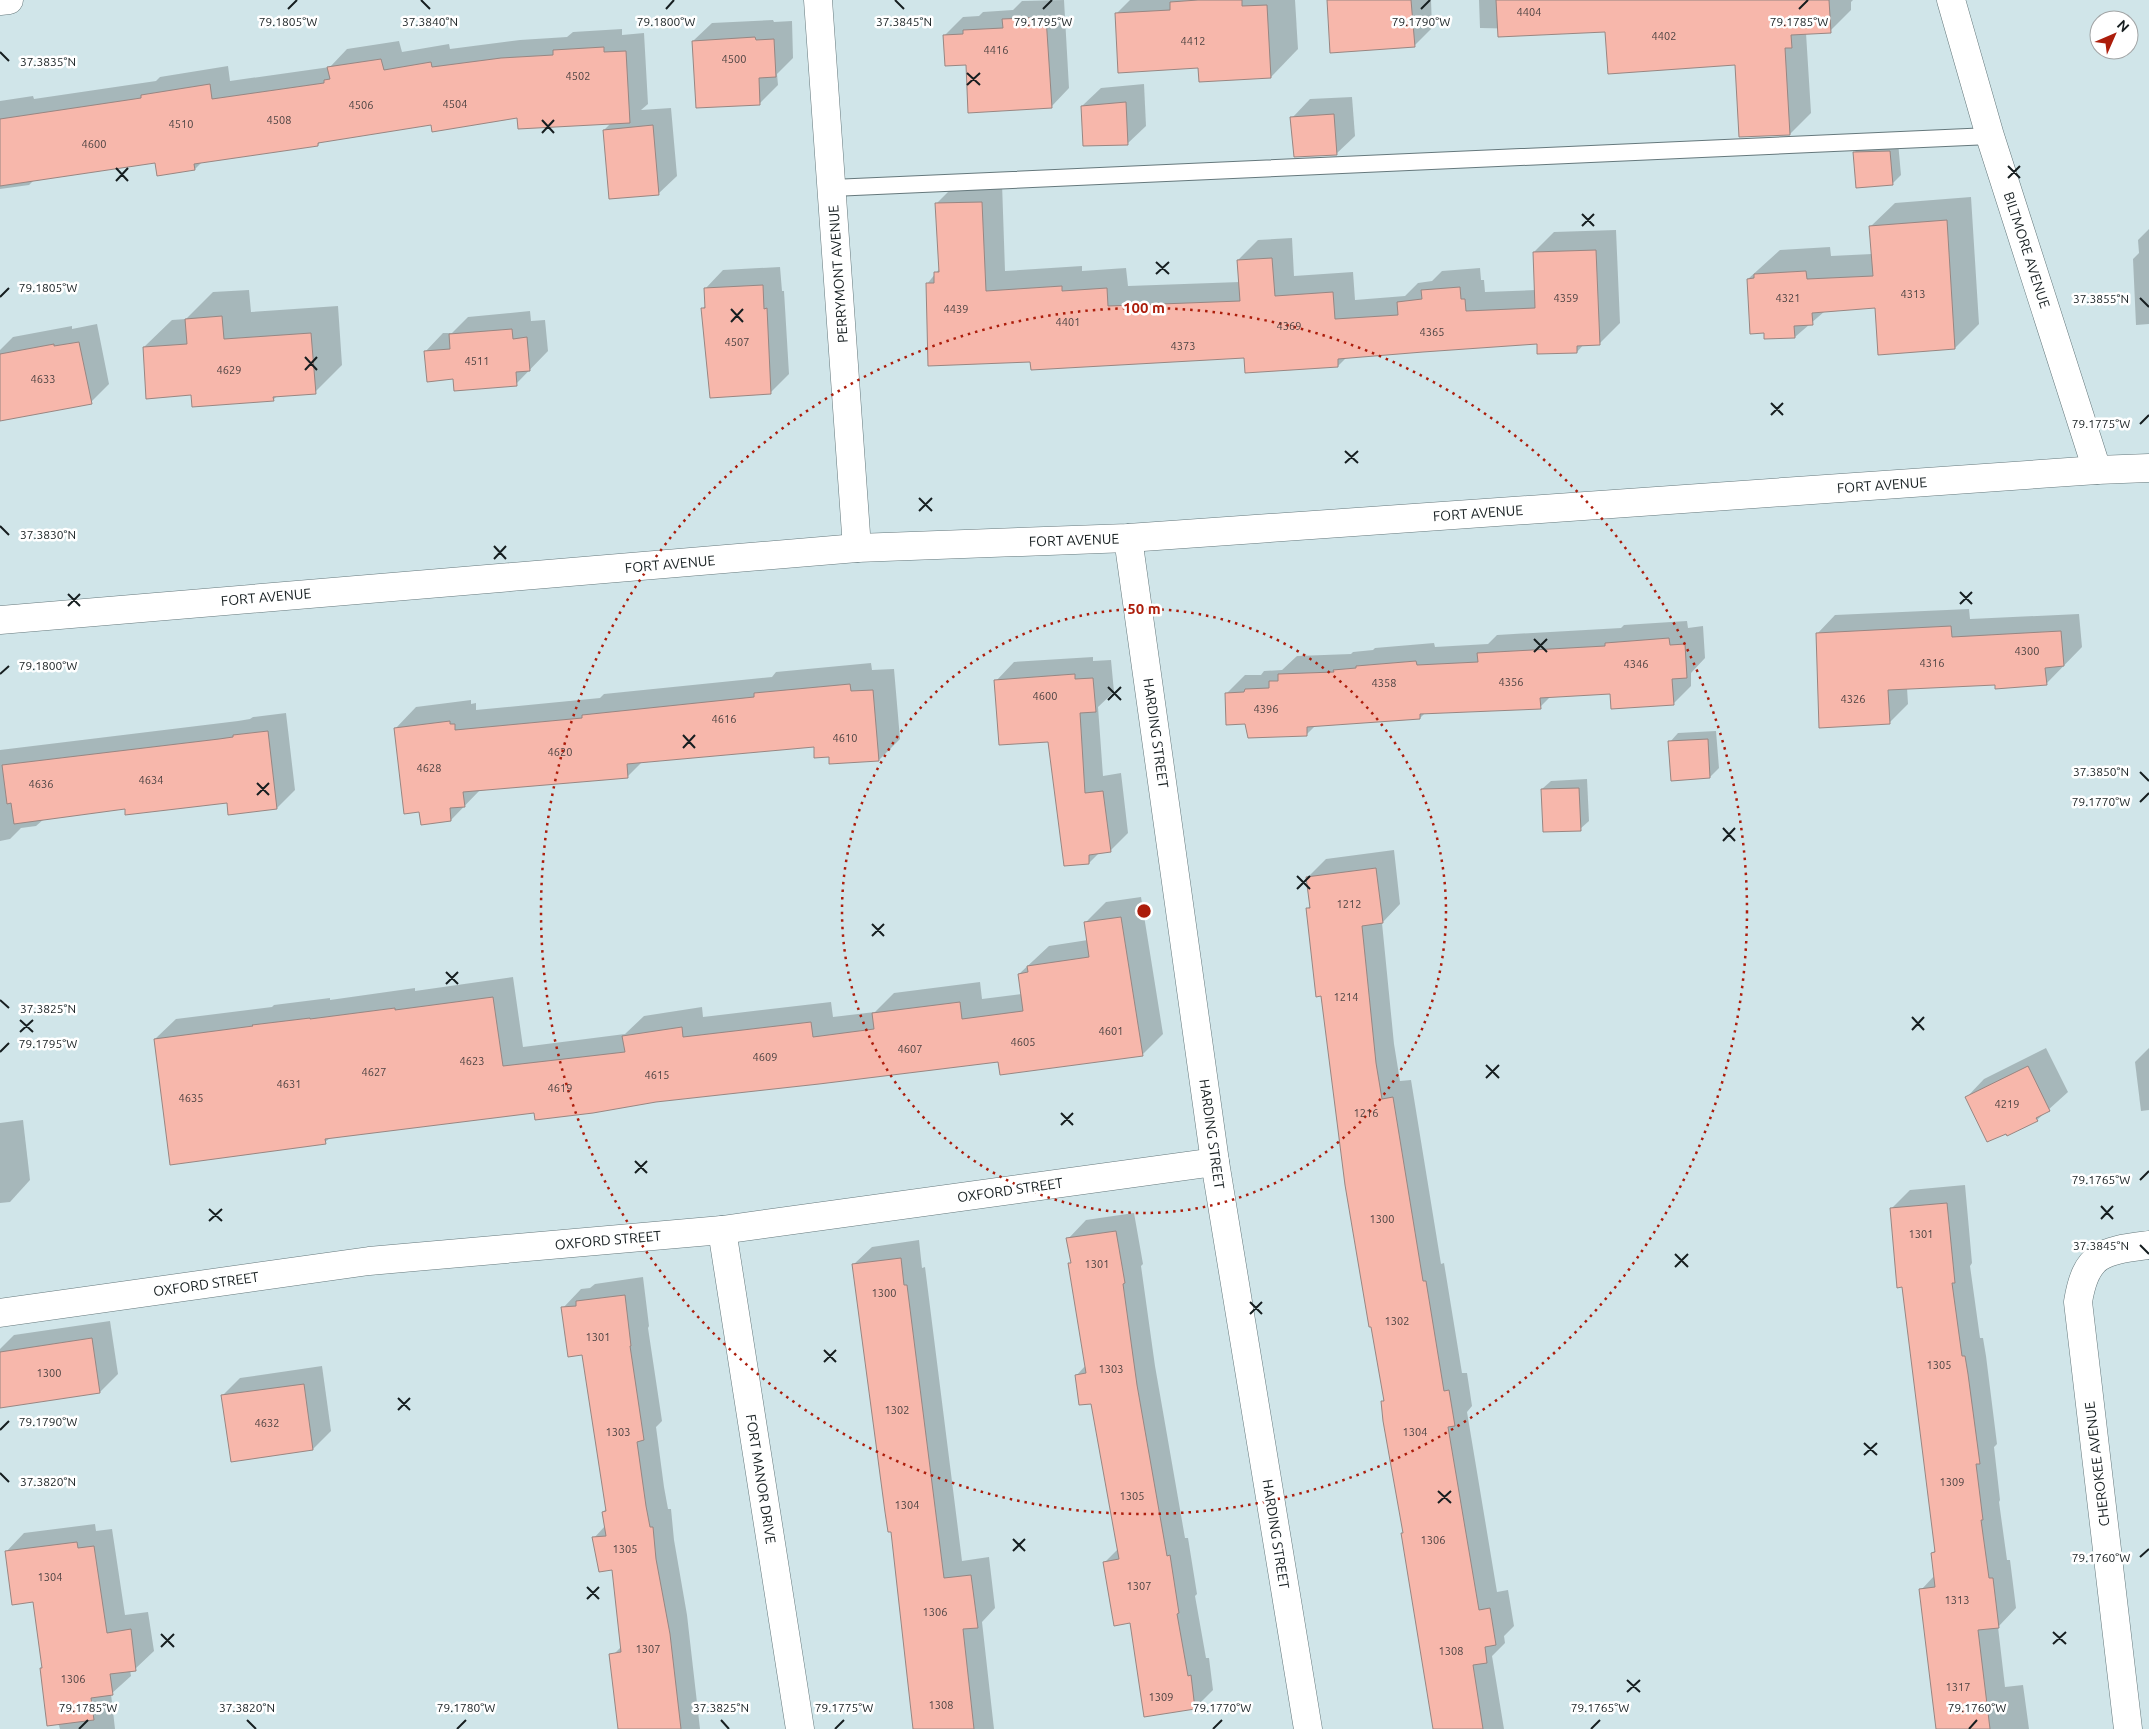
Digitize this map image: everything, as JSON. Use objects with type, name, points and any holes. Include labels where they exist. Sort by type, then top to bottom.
[{"type":"street","points":[[0,1],[9,0]]},
{"type":"street","name":"PERRYMONT AVENUE","points":[[818,0],[857,548]]},
{"type":"street","name":"BILTMORE AVENUE","points":[[1951,0],[1990,136],[2097,470]]},
{"type":"street","name":"FORT AVENUE","points":[[0,620],[857,548],[1128,538],[2097,470],[2149,468]]},
{"type":"street","name":"HARDING STREET","points":[[1128,538],[1215,1162],[1308,1729]]},
{"type":"street","name":"OXFORD STREET","points":[[0,1313],[369,1261],[722,1230],[1215,1162]]},
{"type":"street","name":"FORT MANOR DRIVE","points":[[722,1230],[800,1729]]},
{"type":"street","name":"CHEROKEE AVENUE","points":[[2128,1729],[2078,1302],[2081,1284],[2088,1268],[2100,1256],[2114,1250],[2149,1245]]},
{"type":"lane","points":[[832,188],[1990,136]]},
{"type":"building","points":[[1242,0],[1242,6],[1267,5],[1271,78],[1199,82],[1198,68],[1118,73],[1115,13],[1170,10],[1170,2]]},
{"type":"building","points":[[1327,0],[1411,0],[1415,47],[1330,53]]},
{"type":"building","points":[[1496,0],[1829,0],[1831,33],[1791,35],[1792,48],[1785,48],[1790,135],[1739,137],[1735,65],[1608,74],[1605,32],[1498,37]]},
{"type":"building","points":[[1046,17],[1052,108],[968,113],[966,65],[945,66],[943,35],[963,34],[963,30],[1003,28],[1002,19]]},
{"type":"building","points":[[755,37],[756,40],[774,39],[776,77],[759,78],[760,105],[696,108],[692,41]]},
{"type":"building","points":[[604,47],[604,52],[626,51],[630,123],[518,129],[517,118],[432,132],[431,125],[318,143],[318,146],[194,164],[195,170],[157,176],[155,163],[0,186],[0,119],[141,98],[141,95],[210,84],[212,99],[324,83],[324,80],[330,79],[327,67],[381,59],[384,70],[431,62],[432,67],[501,58],[553,55],[553,50]]},
{"type":"building","points":[[1126,102],[1128,145],[1083,146],[1081,106]]},
{"type":"building","points":[[1334,114],[1337,155],[1294,157],[1290,117]]},
{"type":"building","points":[[653,125],[659,195],[609,199],[603,130]]},
{"type":"building","points":[[1890,151],[1893,185],[1856,188],[1853,152]]},
{"type":"building","points":[[982,202],[986,291],[1062,286],[1062,291],[1107,288],[1108,306],[1240,301],[1237,260],[1272,258],[1275,296],[1333,292],[1335,319],[1398,315],[1397,302],[1422,299],[1421,290],[1460,287],[1461,299],[1465,299],[1466,311],[1535,308],[1533,252],[1596,250],[1600,345],[1577,346],[1577,353],[1537,354],[1537,344],[1423,352],[1338,359],[1338,367],[1245,373],[1244,358],[1031,370],[1030,362],[928,366],[926,283],[934,283],[934,272],[939,272],[935,203]]},
{"type":"building","points":[[1947,220],[1955,349],[1878,355],[1875,308],[1812,313],[1813,325],[1794,326],[1795,338],[1764,339],[1764,333],[1750,334],[1747,279],[1754,278],[1754,274],[1806,271],[1807,279],[1873,276],[1869,226]]},
{"type":"building","points":[[763,285],[764,309],[767,308],[771,394],[710,398],[701,308],[705,308],[704,288]]},
{"type":"building","points":[[222,316],[224,339],[311,333],[316,394],[273,397],[274,401],[192,407],[191,395],[146,399],[143,347],[187,344],[185,319]]},
{"type":"building","points":[[512,329],[513,339],[527,337],[530,371],[516,372],[517,386],[454,391],[453,379],[427,382],[424,351],[450,349],[449,334]]},
{"type":"building","points":[[79,342],[92,404],[0,421],[0,354],[54,344],[54,346]]},
{"type":"building","points":[[1951,626],[1952,637],[2061,631],[2064,666],[2045,668],[2047,685],[1995,689],[1995,685],[1888,690],[1890,724],[1819,728],[1816,633]]},
{"type":"building","points":[[1669,638],[1670,645],[1685,644],[1687,678],[1672,679],[1674,705],[1611,709],[1610,694],[1540,698],[1541,709],[1420,714],[1420,719],[1307,727],[1307,736],[1248,738],[1245,724],[1226,725],[1225,693],[1244,692],[1245,689],[1269,688],[1269,681],[1278,681],[1278,674],[1334,672],[1333,670],[1356,668],[1356,666],[1416,661],[1417,665],[1478,662],[1477,653],[1605,646],[1605,643]]},
{"type":"building","points":[[1075,674],[1075,679],[1093,678],[1096,712],[1080,713],[1085,793],[1103,791],[1111,852],[1089,855],[1089,864],[1064,866],[1048,742],[999,745],[994,680]]},
{"type":"building","points":[[850,684],[851,691],[873,690],[879,761],[829,764],[829,757],[814,758],[814,747],[627,764],[628,778],[463,792],[465,807],[450,808],[451,821],[421,825],[419,812],[404,814],[394,728],[450,721],[450,724],[455,724],[455,730],[582,718],[582,715],[754,697],[754,693]]},
{"type":"building","points":[[268,731],[277,809],[228,815],[227,803],[125,815],[125,809],[14,824],[11,803],[7,804],[2,765],[219,739],[233,737],[233,735]]},
{"type":"building","points":[[1708,739],[1710,778],[1671,781],[1668,741]]},
{"type":"building","points":[[1579,788],[1581,831],[1543,832],[1541,789]]},
{"type":"building","points":[[1376,868],[1383,923],[1362,926],[1376,1063],[1382,1099],[1393,1097],[1423,1281],[1426,1281],[1444,1391],[1449,1390],[1455,1426],[1448,1427],[1479,1610],[1490,1608],[1496,1645],[1485,1647],[1487,1663],[1473,1665],[1483,1729],[1433,1729],[1401,1533],[1403,1533],[1383,1421],[1381,1401],[1384,1401],[1371,1327],[1369,1327],[1345,1185],[1321,996],[1316,997],[1306,908],[1310,908],[1306,877]]},
{"type":"building","points":[[1121,917],[1143,1056],[1000,1075],[998,1062],[656,1102],[593,1113],[535,1120],[534,1113],[325,1139],[326,1144],[170,1165],[154,1039],[252,1025],[395,1008],[395,1010],[493,997],[503,1066],[625,1052],[622,1036],[682,1027],[683,1037],[811,1022],[813,1037],[874,1029],[872,1013],[960,1002],[962,1019],[1023,1011],[1018,974],[1028,972],[1027,966],[1089,957],[1084,922]]},
{"type":"building","points":[[2028,1066],[2050,1111],[2036,1118],[2038,1121],[2007,1136],[2006,1134],[1987,1142],[1965,1097]]},
{"type":"building","points":[[1947,1203],[1955,1283],[1952,1283],[1962,1356],[1965,1356],[1968,1374],[1980,1464],[1976,1464],[1983,1520],[1981,1520],[1989,1578],[1993,1578],[1999,1628],[1978,1630],[1990,1729],[1936,1729],[1919,1589],[1935,1587],[1931,1553],[1935,1552],[1902,1287],[1897,1288],[1890,1208]]},
{"type":"building","points":[[1116,1231],[1125,1283],[1123,1284],[1137,1385],[1167,1556],[1170,1555],[1179,1613],[1177,1614],[1188,1676],[1191,1675],[1195,1709],[1144,1717],[1130,1623],[1114,1626],[1103,1562],[1119,1559],[1091,1404],[1079,1405],[1075,1375],[1086,1373],[1068,1263],[1071,1263],[1066,1238]]},
{"type":"building","points":[[901,1258],[904,1285],[907,1285],[944,1578],[971,1575],[978,1628],[963,1629],[974,1729],[913,1729],[891,1532],[888,1532],[885,1512],[852,1264]]},
{"type":"building","points":[[625,1295],[630,1346],[644,1440],[637,1442],[646,1506],[650,1527],[653,1527],[656,1559],[670,1634],[681,1729],[618,1729],[609,1654],[621,1652],[612,1570],[599,1572],[592,1537],[606,1536],[602,1512],[606,1511],[582,1355],[568,1357],[561,1307],[576,1306],[576,1301]]},
{"type":"building","points":[[92,1338],[100,1393],[0,1408],[0,1352]]},
{"type":"building","points":[[304,1384],[313,1450],[231,1462],[221,1395]]},
{"type":"building","points":[[77,1542],[78,1548],[94,1546],[107,1633],[131,1629],[136,1671],[110,1674],[113,1695],[91,1698],[94,1720],[47,1726],[40,1668],[42,1668],[33,1602],[12,1605],[5,1551]]}]
